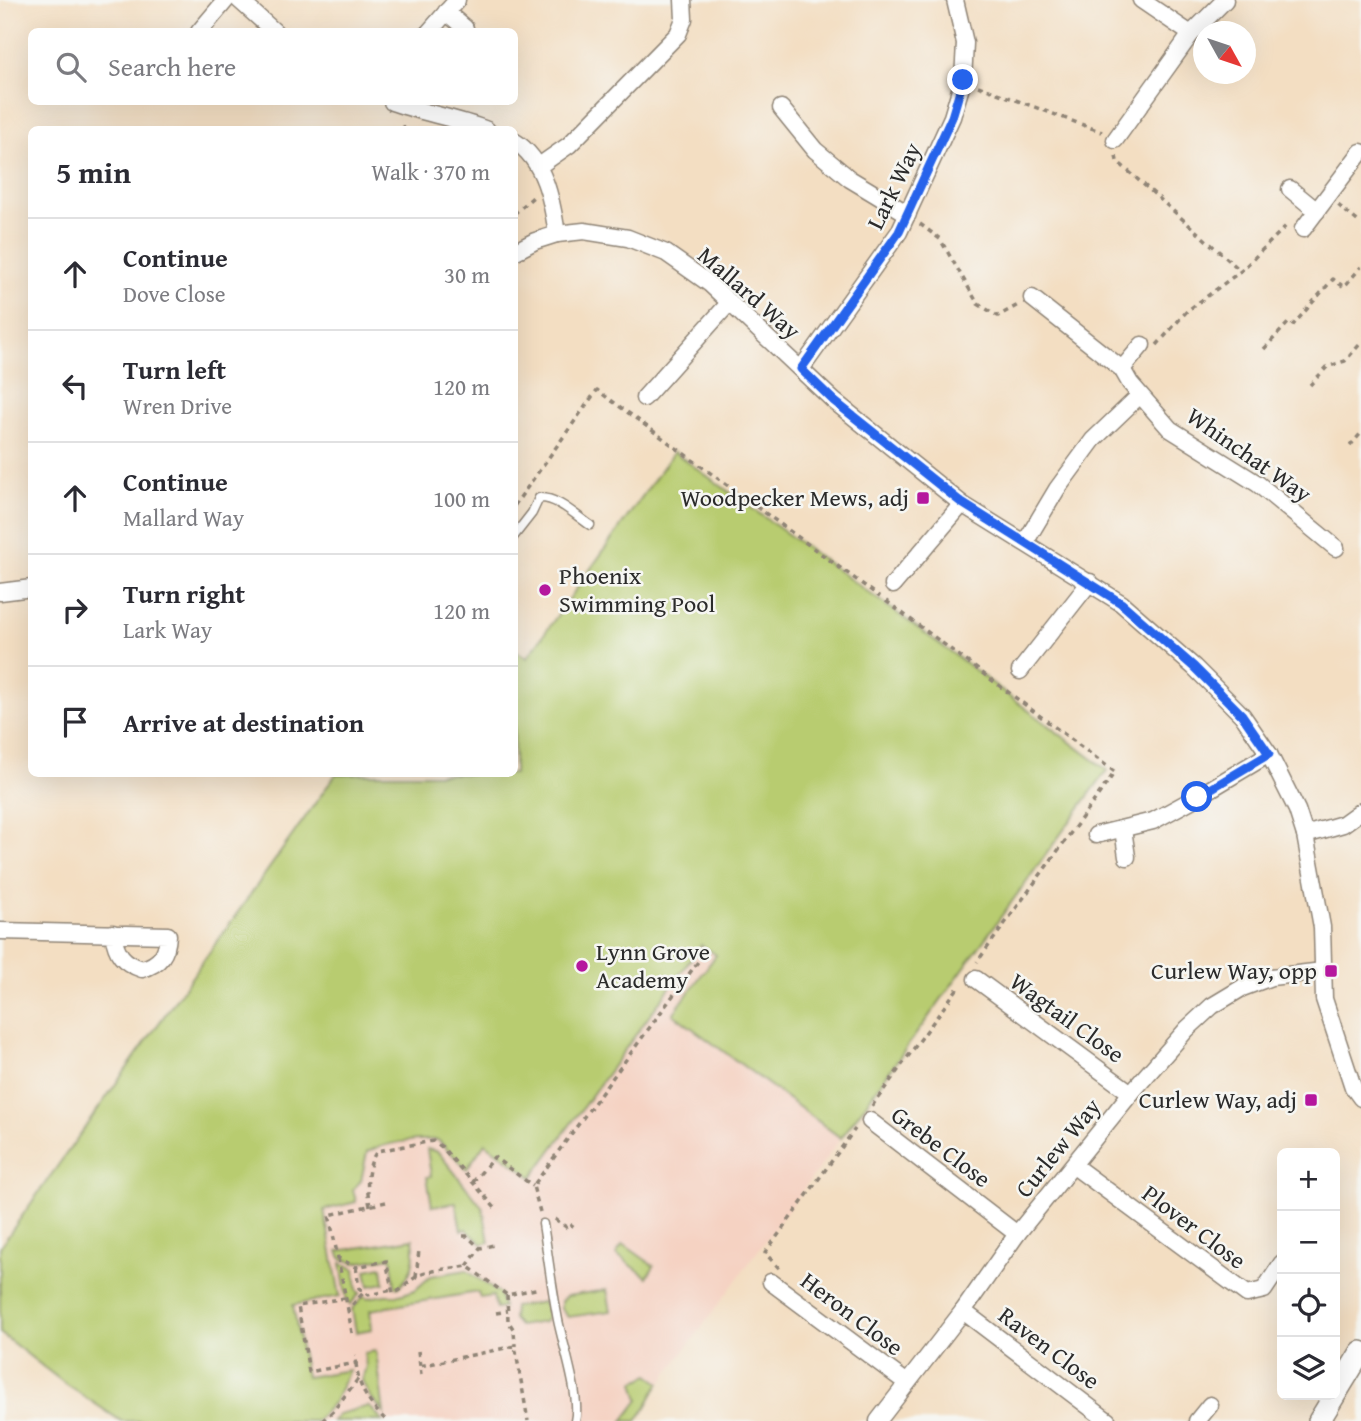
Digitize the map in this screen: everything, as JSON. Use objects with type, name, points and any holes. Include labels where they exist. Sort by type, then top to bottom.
[{"type":"street","points":[[203,28],[226,0]]},
{"type":"street","points":[[239,0],[270,28]]},
{"type":"street","points":[[539,166],[569,145],[678,34],[684,19],[683,0]]},
{"type":"street","name":"Lark Way","points":[[801,369],[877,267],[899,232],[952,117],[963,80],[965,43],[954,0]]},
{"type":"street","points":[[1141,0],[1191,34]]},
{"type":"street","points":[[1115,140],[1191,34],[1225,0]]},
{"type":"street","points":[[433,28],[452,6],[466,28]]},
{"type":"street","points":[[401,105],[476,126]]},
{"type":"street","points":[[781,108],[815,150],[850,180],[908,214]]},
{"type":"street","points":[[518,144],[539,166],[557,234]]},
{"type":"street","points":[[1303,229],[1361,152]]},
{"type":"street","points":[[1290,189],[1317,211]]},
{"type":"street","name":"Mallard Way","points":[[518,250],[557,234],[584,231],[628,238],[666,253],[710,284],[834,401],[962,503],[1121,603],[1194,667],[1242,715],[1269,754],[1297,810],[1305,835],[1322,927],[1324,999],[1353,1087],[1361,1098]]},
{"type":"street","name":"Whinchat Way","points":[[1032,298],[1122,369],[1140,395],[1170,429],[1258,484],[1336,548]]},
{"type":"street","points":[[643,398],[730,302]]},
{"type":"street","points":[[1122,369],[1147,348]]},
{"type":"street","points":[[1026,541],[1057,489],[1093,440],[1140,395]]},
{"type":"street","points":[[893,585],[962,503]]},
{"type":"street","points":[[1020,671],[1090,582]]},
{"type":"street","points":[[0,592],[28,588]]},
{"type":"street","points":[[1096,835],[1153,821],[1269,754]]},
{"type":"street","points":[[1305,835],[1343,824],[1361,811]]},
{"type":"street","points":[[1123,829],[1127,857]]},
{"type":"street","points":[[0,931],[113,933]]},
{"type":"street","name":"Curlew Way","points":[[878,1421],[963,1311],[1017,1234],[1131,1093],[1187,1029],[1212,1006],[1242,988],[1271,977],[1323,971]]},
{"type":"street","name":"Wagtail Close","points":[[971,976],[1131,1093]]},
{"type":"street","name":"Grebe Close","points":[[864,1121],[1017,1234]]},
{"type":"street","name":"Plover Close","points":[[1073,1166],[1247,1294],[1264,1290],[1277,1270]]},
{"type":"street","name":"Heron Close","points":[[771,1282],[907,1383]]},
{"type":"street","name":"Raven Close","points":[[963,1311],[1108,1421]]},
{"type":"street","points":[[1319,1421],[1361,1352]]},
{"type":"street","points":[[1197,1421],[1210,1405]]},
{"type":"lane","points":[[518,531],[532,513],[539,498],[543,497],[552,499],[590,525]]},
{"type":"lane","points":[[543,1224],[577,1413],[575,1421]]},
{"type":"path","points":[[963,80],[1098,130],[1115,140],[1117,161],[1241,271]]},
{"type":"path","points":[[518,210],[546,185]]},
{"type":"path","points":[[1329,197],[1361,224]]},
{"type":"path","points":[[908,214],[940,239],[978,304],[998,316],[1032,298]]},
{"type":"path","points":[[1147,348],[1187,311],[1241,271],[1286,225],[1303,229]]},
{"type":"path","points":[[1264,349],[1289,322],[1293,326],[1333,279],[1344,287],[1361,268]]},
{"type":"path","points":[[1310,385],[1328,367],[1345,361],[1361,343]]},
{"type":"path","points":[[518,500],[597,390],[1115,772],[971,976],[765,1253],[779,1266],[771,1282]]},
{"type":"path","points":[[1350,446],[1361,433]]},
{"type":"path","points":[[533,1186],[700,959]]},
{"type":"path","points":[[370,1206],[366,1190],[371,1160],[377,1152],[433,1142],[442,1147],[496,1209]]},
{"type":"path","points":[[473,1182],[494,1157],[533,1186],[543,1224]]},
{"type":"path","points":[[352,1333],[329,1214],[386,1202]]},
{"type":"path","points":[[463,1236],[467,1236],[481,1248]]},
{"type":"path","points":[[338,1258],[356,1267],[386,1261],[393,1293],[400,1292],[416,1277],[467,1266],[481,1248],[494,1245]]},
{"type":"path","points":[[416,1277],[419,1250]]},
{"type":"path","points":[[467,1266],[507,1295],[552,1285]]},
{"type":"path","points":[[356,1267],[359,1288],[368,1295],[392,1290]]},
{"type":"path","points":[[348,1310],[364,1292]]},
{"type":"path","points":[[507,1295],[508,1321],[514,1330],[528,1421]]},
{"type":"path","points":[[345,1298],[298,1306],[309,1372],[356,1363]]},
{"type":"path","points":[[496,1313],[508,1311]]},
{"type":"path","points":[[420,1366],[515,1346]]},
{"type":"path","points":[[418,1351],[421,1375]]},
{"type":"path","points":[[355,1355],[358,1379],[371,1404],[387,1421]]},
{"type":"path","points":[[322,1421],[358,1379]]},
{"type":"shaded area","name":"Lynn Grove Academy","points":[[674,452],[955,655],[1107,770],[905,1051],[646,1403],[646,1410],[637,1421],[121,1421],[64,1383],[0,1333],[0,1247],[334,777],[518,777],[518,652],[527,658]]},
{"type":"green space","name":"Lynn Grove Academy","points":[[674,452],[955,655],[1107,770],[841,1138],[673,1014],[716,955],[701,945],[532,1177],[485,1143],[467,1169],[438,1140],[402,1142],[367,1152],[361,1181],[353,1189],[356,1202],[324,1210],[340,1296],[293,1305],[306,1377],[349,1370],[334,1402],[316,1421],[121,1421],[64,1383],[0,1333],[0,1247],[334,777],[518,777],[518,652],[527,658]]},
{"type":"green space","points":[[427,1149],[438,1152],[483,1208],[489,1242],[482,1244],[466,1229],[461,1230],[456,1203],[432,1206],[427,1177],[431,1176]]},
{"type":"green space","points":[[413,1239],[412,1265],[398,1288],[395,1286],[391,1257],[355,1263],[341,1258],[338,1251]]},
{"type":"green space","points":[[623,1244],[654,1266],[647,1277],[616,1254]]},
{"type":"green space","points":[[341,1263],[355,1269],[357,1291],[360,1293],[350,1305],[347,1302]]},
{"type":"green space","points":[[382,1267],[384,1283],[369,1286],[366,1270]]},
{"type":"green space","points":[[466,1270],[500,1294],[503,1308],[496,1309],[493,1296],[480,1298],[478,1292],[370,1310],[372,1329],[356,1332],[352,1309],[364,1295],[368,1298],[400,1295],[415,1290],[431,1276]]},
{"type":"green space","points":[[607,1290],[611,1311],[568,1317],[561,1309],[561,1301],[567,1296]]},
{"type":"green space","points":[[544,1302],[548,1316],[544,1322],[519,1326],[513,1319],[514,1307]]},
{"type":"green space","points":[[376,1351],[384,1413],[370,1397],[362,1381],[366,1366],[364,1353]]},
{"type":"green space","points":[[649,1375],[660,1383],[637,1421],[623,1421],[639,1400],[634,1382]]},
{"type":"green space","points":[[369,1406],[383,1421],[332,1421],[339,1414]]},
{"type":"place","name":"Woodpecker Mews, adj","points":[[923,498]]},
{"type":"place","name":"Phoenix Swimming Pool","points":[[545,590]]},
{"type":"place","name":"Lynn Grove Academy","points":[[582,966]]},
{"type":"place","name":"Curlew Way, opp","points":[[1331,971]]},
{"type":"place","name":"Curlew Way, adj","points":[[1311,1100]]},
{"type":"route","points":[[963,80],[952,117],[899,232],[877,267],[801,369],[834,401],[962,503],[1121,603],[1194,667],[1242,715],[1269,754],[1197,797]]}]
